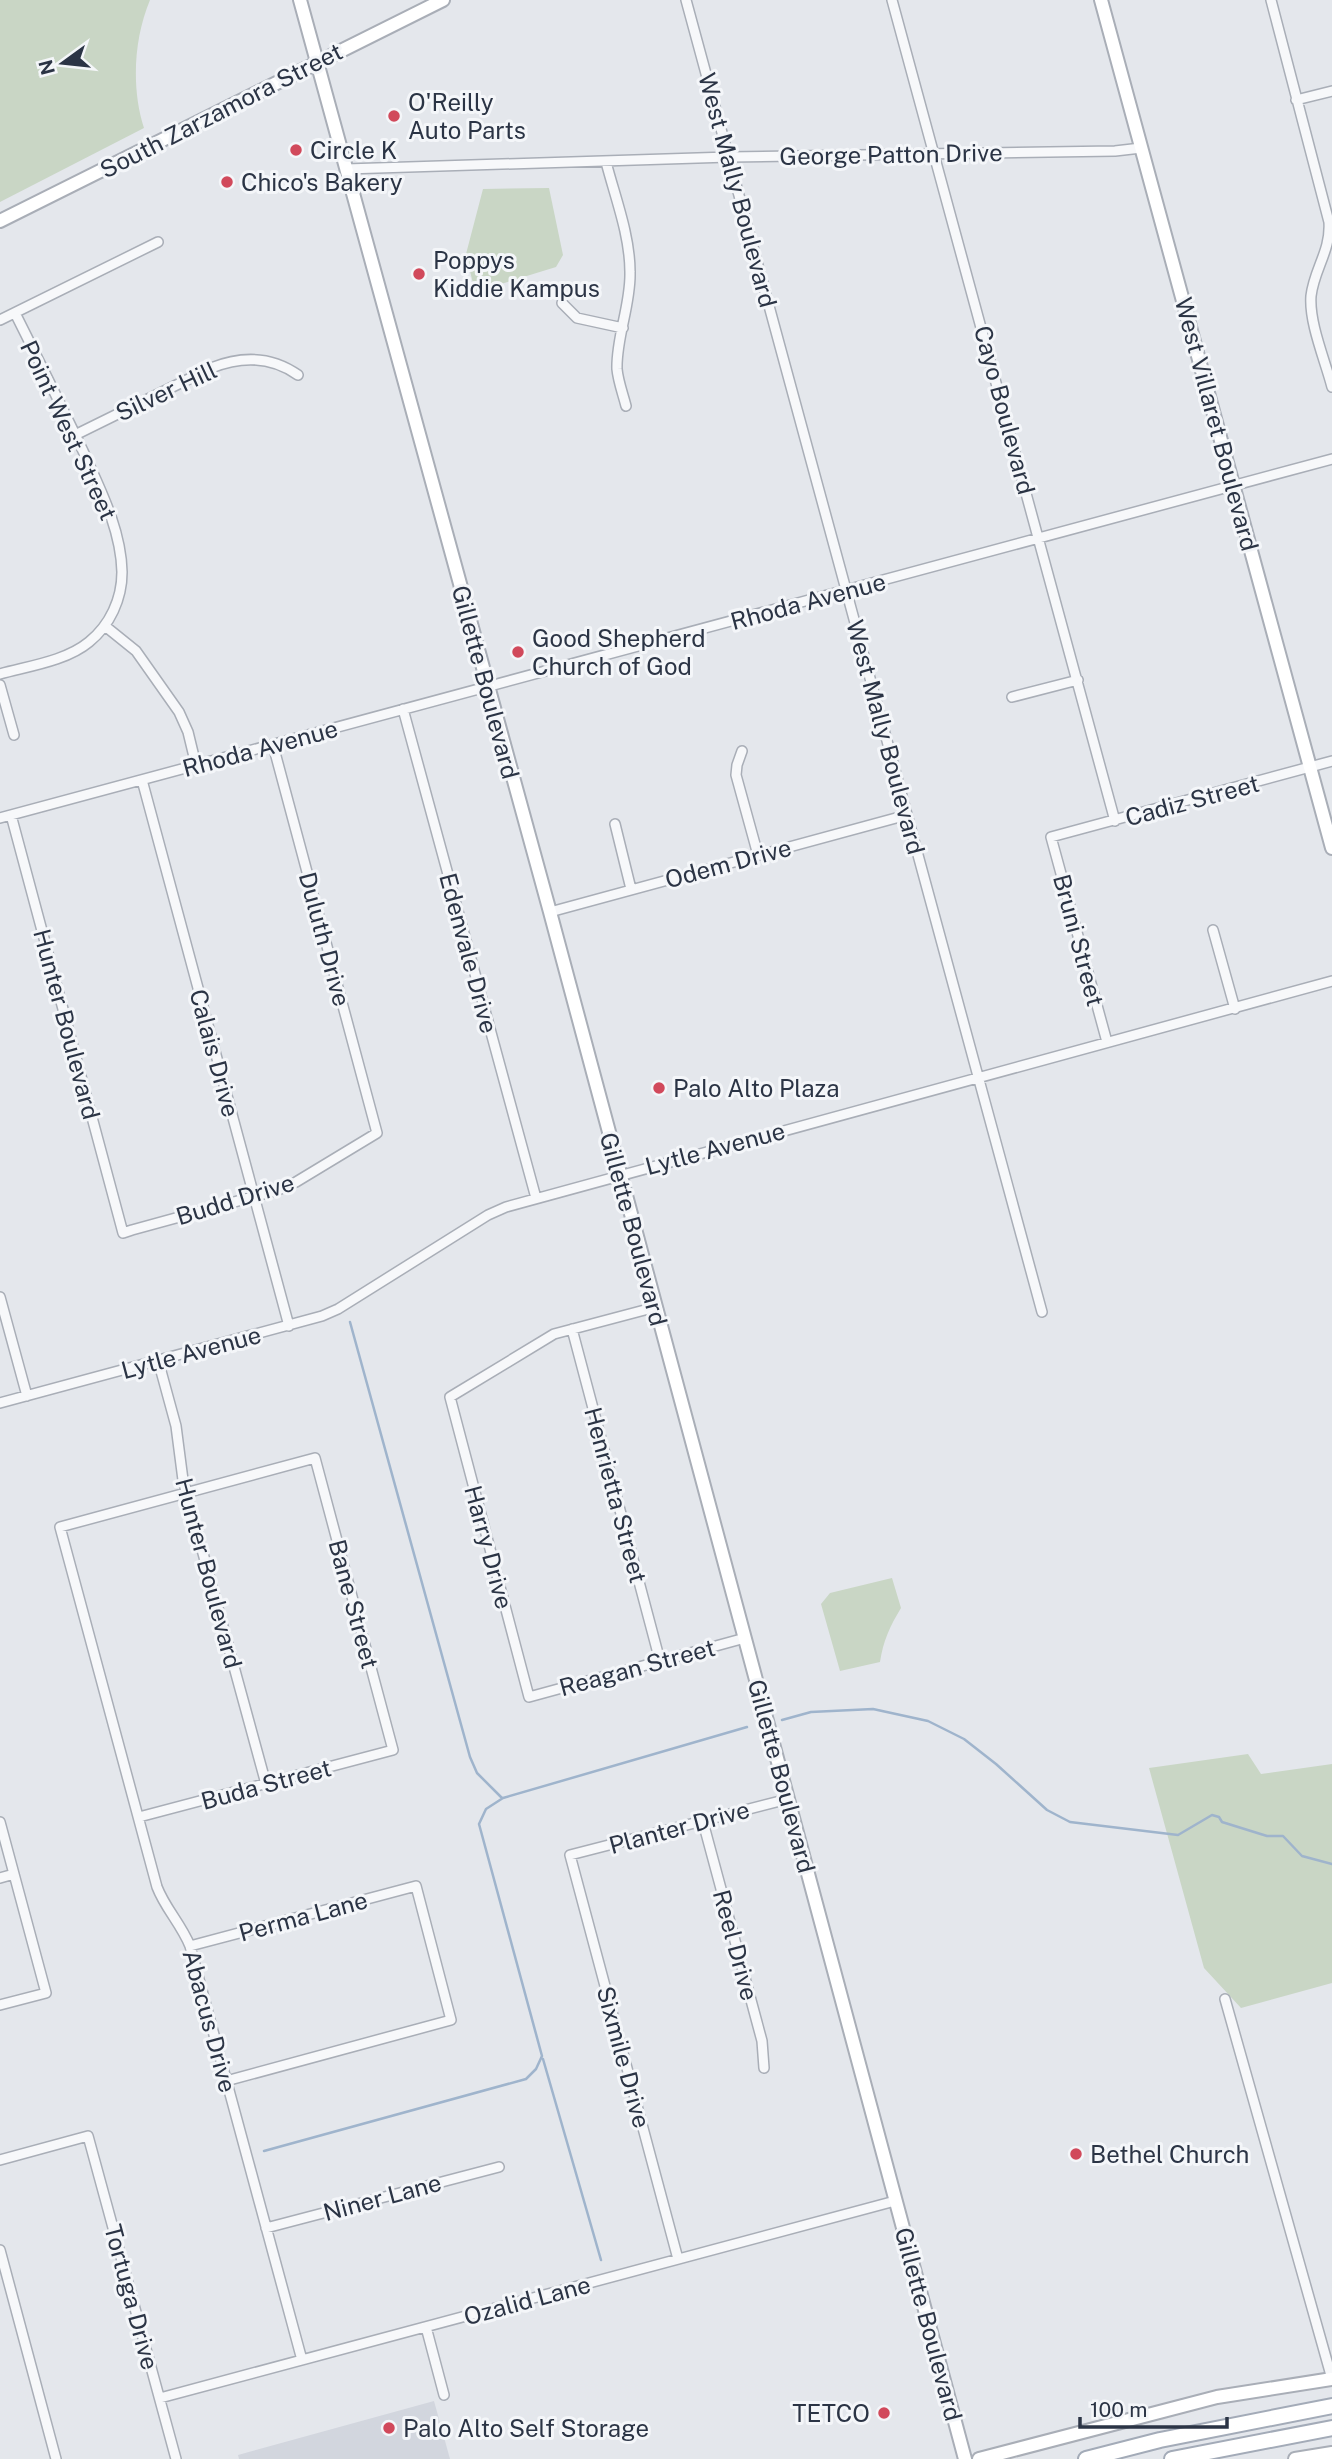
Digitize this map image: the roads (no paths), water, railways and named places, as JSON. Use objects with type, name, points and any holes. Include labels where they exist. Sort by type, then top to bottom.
[{"type":"main road","name":"Gillette Boulevard","points":[[300,0],[550,912],[965,2459]]},
{"type":"main road","name":"South Zarzamora Street","points":[[0,221],[443,0]]},
{"type":"main road","name":"West Villaret Boulevard","points":[[1101,0],[1332,848]]},
{"type":"main road","points":[[979,2459],[1217,2397],[1332,2379]]},
{"type":"main road","points":[[1086,2459],[1235,2424],[1332,2406]]},
{"type":"main road","points":[[1172,2459],[1332,2428]]},
{"type":"main road","points":[[1295,2459],[1332,2453]]},
{"type":"street","name":"West Mally Boulevard","points":[[687,0],[1042,1312]]},
{"type":"street","name":"Cayo Boulevard","points":[[892,0],[1115,821]]},
{"type":"street","points":[[1270,0],[1329,222],[1328,245],[1313,283],[1311,298],[1313,320],[1332,387]]},
{"type":"street","points":[[1296,100],[1332,91]]},
{"type":"street","name":"George Patton Drive","points":[[346,169],[1141,148]]},
{"type":"street","points":[[606,162],[629,248],[630,289],[617,368],[626,406]]},
{"type":"street","points":[[0,320],[158,242]]},
{"type":"street","points":[[562,303],[577,318],[623,328]]},
{"type":"street","name":"Point West Street","points":[[15,313],[106,502],[121,561],[122,579],[119,598],[105,626]]},
{"type":"street","name":"Silver Hill","points":[[75,435],[211,368],[229,362],[248,359],[268,361],[286,367],[298,375]]},
{"type":"street","name":"Rhoda Avenue","points":[[0,818],[1332,459]]},
{"type":"street","points":[[0,674],[72,653],[89,642],[105,626],[136,651],[179,712],[188,732],[196,765]]},
{"type":"street","points":[[1012,697],[1078,680]]},
{"type":"street","points":[[0,685],[14,735]]},
{"type":"street","name":"Edenvale Drive","points":[[403,709],[536,1198]]},
{"type":"street","name":"Duluth Drive","points":[[273,745],[377,1133]]},
{"type":"street","points":[[741,751],[736,775],[758,855]]},
{"type":"street","name":"Cadiz Street","points":[[1051,837],[1332,761]]},
{"type":"street","name":"Calais Drive","points":[[142,779],[289,1326]]},
{"type":"street","name":"Hunter Boulevard","points":[[11,815],[123,1233]]},
{"type":"street","name":"Odem Drive","points":[[550,912],[907,815]]},
{"type":"street","points":[[615,824],[631,889]]},
{"type":"street","name":"Bruni Street","points":[[1051,837],[1107,1042]]},
{"type":"street","points":[[1213,930],[1235,1009]]},
{"type":"street","name":"Lytle Avenue","points":[[0,1403],[289,1326],[338,1309],[506,1206],[1332,981]]},
{"type":"street","name":"Budd Drive","points":[[123,1233],[254,1197],[296,1182],[377,1133]]},
{"type":"street","points":[[0,1297],[27,1395]]},
{"type":"street","points":[[572,1329],[656,1307]]},
{"type":"street","name":"Harry Drive","points":[[529,1697],[450,1397],[539,1341],[572,1329]]},
{"type":"street","name":"Henrietta Street","points":[[572,1329],[660,1661]]},
{"type":"street","name":"Hunter Boulevard","points":[[158,1360],[176,1426],[187,1493],[266,1784]]},
{"type":"street","name":"Bane Street","points":[[187,1493],[315,1458],[393,1750]]},
{"type":"street","name":"Abacus Drive","points":[[187,1493],[60,1527],[162,1901],[185,1933],[190,1946],[302,2360]]},
{"type":"street","name":"Reagan Street","points":[[529,1697],[745,1638]]},
{"type":"street","name":"Buda Street","points":[[139,1817],[393,1750]]},
{"type":"street","name":"Planter Drive","points":[[570,1856],[788,1799]]},
{"type":"street","points":[[0,1822],[46,1993],[0,2005]]},
{"type":"street","name":"Reel Drive","points":[[703,1822],[762,2040],[764,2068]]},
{"type":"street","name":"Sixmile Drive","points":[[570,1856],[678,2259]]},
{"type":"street","points":[[0,1878],[14,1874]]},
{"type":"street","name":"Perma Lane","points":[[190,1946],[416,1886],[451,2020],[226,2081]]},
{"type":"street","points":[[1226,1999],[1332,2379]]},
{"type":"street","name":"Tortuga Drive","points":[[0,2160],[88,2136],[176,2459]]},
{"type":"street","name":"Niner Lane","points":[[265,2228],[499,2167]]},
{"type":"street","name":"Ozalid Lane","points":[[160,2398],[895,2201]]},
{"type":"street","points":[[0,2250],[56,2459]]},
{"type":"street","points":[[426,2327],[444,2395]]},
{"type":"waterway","points":[[350,1322],[470,1757],[477,1773],[502,1798]]},
{"type":"waterway","points":[[782,1720],[811,1712],[873,1709],[928,1721],[964,1739],[1047,1810],[1070,1822],[1178,1835],[1212,1815],[1219,1817],[1222,1822],[1267,1836],[1283,1836],[1302,1856],[1332,1864]]},
{"type":"waterway","points":[[264,2151],[526,2079],[536,2069],[542,2056],[479,1824],[486,1809],[503,1798],[747,1727]]},
{"type":"waterway","points":[[543,2059],[601,2260]]},
{"type":"place","name":"O'Reilly Auto Parts","points":[[394,116]]},
{"type":"place","name":"Circle K","points":[[296,150]]},
{"type":"place","name":"Chico's Bakery","points":[[227,182]]},
{"type":"place","name":"Poppys Kiddie Kampus","points":[[419,274]]},
{"type":"place","name":"Good Shepherd Church of God","points":[[518,652]]},
{"type":"place","name":"Palo Alto Plaza","points":[[659,1088]]},
{"type":"place","name":"Bethel Church","points":[[1076,2154]]},
{"type":"place","name":"TETCO","points":[[884,2413]]},
{"type":"place","name":"Palo Alto Self Storage","points":[[389,2428]]}]
